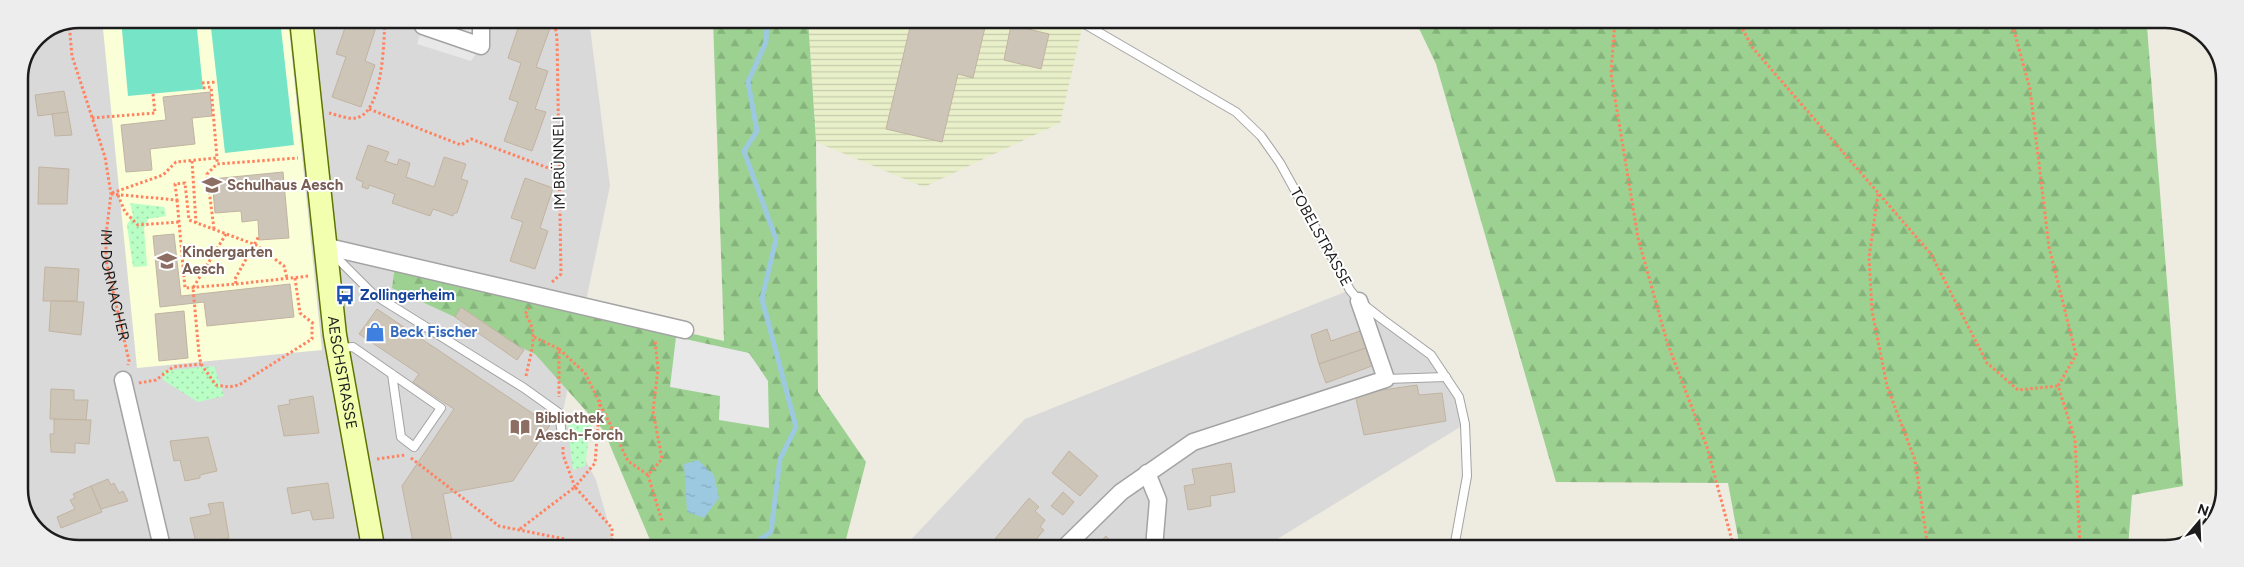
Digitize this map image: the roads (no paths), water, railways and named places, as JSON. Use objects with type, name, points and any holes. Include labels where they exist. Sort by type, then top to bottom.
[{"type":"main road","name":"AESCHSTRASSE","points":[[302,28],[324,246],[323,323],[338,348],[372,540]]},
{"type":"street","points":[[429,28],[481,46],[481,28]]},
{"type":"street","points":[[324,246],[686,330]]},
{"type":"street","points":[[1072,540],[1121,492],[1193,442],[1386,379],[1359,301]]},
{"type":"street","points":[[123,380],[160,540]]},
{"type":"street","points":[[1147,473],[1158,500],[1155,540]]},
{"type":"lane","name":"TOBELSTRASSE","points":[[1091,28],[1236,112],[1261,136],[1280,163],[1350,290],[1359,301],[1431,355],[1459,397],[1465,424],[1467,476],[1455,540]]},
{"type":"lane","points":[[324,246],[373,294],[524,388],[559,412],[562,435]]},
{"type":"lane","points":[[338,348],[353,347],[392,374],[441,408],[414,447],[401,437],[392,374]]},
{"type":"lane","points":[[1386,379],[1446,377]]},
{"type":"water","points":[[698,460],[714,475],[719,498],[704,518],[687,512],[684,464]]},
{"type":"waterway","points":[[759,540],[771,532],[780,459],[796,427],[762,299],[776,239],[744,151],[757,131],[748,82],[766,42],[767,28]]},
{"type":"place","name":"Schulhaus Aesch","points":[[212,185]]},
{"type":"place","name":"Kindergarten Aesch","points":[[167,261]]},
{"type":"place","name":"Zollingerheim","points":[[345,295]]},
{"type":"place","name":"Beck Fischer","points":[[375,332]]},
{"type":"place","name":"Bibliothek Aesch-Forch","points":[[520,427]]}]
